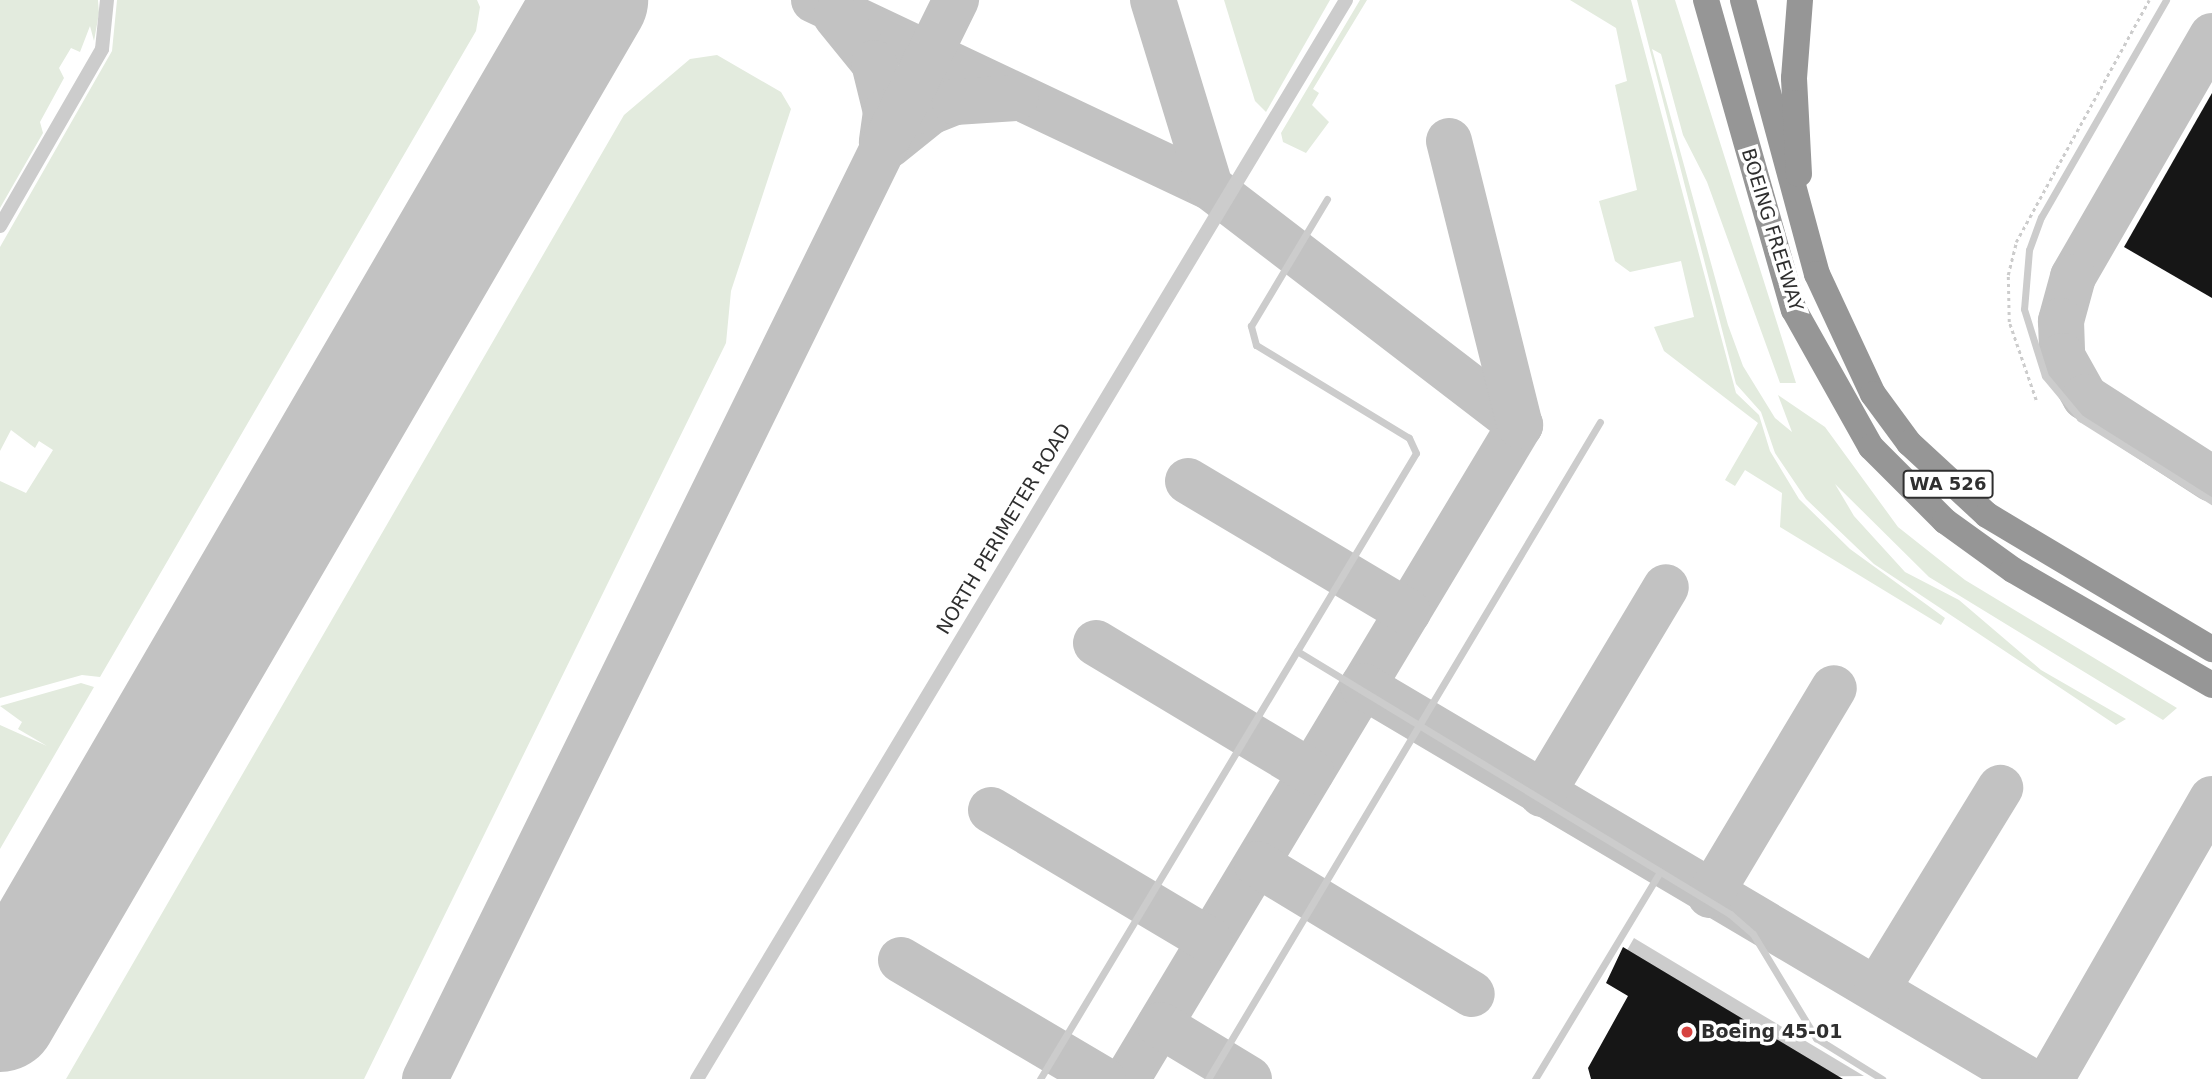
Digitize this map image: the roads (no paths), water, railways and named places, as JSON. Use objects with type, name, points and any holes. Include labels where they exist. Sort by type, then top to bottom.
[{"type":"highway","name":"BOEING FREEWAY","points":[[1706,0],[1794,310],[1844,408],[1871,447],[1945,521],[2120,633],[2212,685]]},
{"type":"highway","name":"BOEING FREEWAY","points":[[1743,0],[1801,214],[1842,338],[1873,394],[1946,482],[1987,515],[2212,649]]},
{"type":"highway","points":[[1800,0],[1794,78],[1801,214]]},
{"type":"highway","points":[[2120,633],[2212,697]]},
{"type":"street","points":[[0,226],[102,49],[107,0]]},
{"type":"street","name":"NORTH PERIMETER ROAD","points":[[697,1079],[1346,0]]},
{"type":"lane","points":[[2166,0],[2041,217],[2029,250],[2024,309],[2045,376],[2080,418],[2212,501]]},
{"type":"lane","points":[[1040,1079],[1416,453],[1409,438],[1256,345],[1251,326],[1327,199]]},
{"type":"lane","points":[[1208,1079],[1600,422]]},
{"type":"lane","points":[[1297,651],[1660,872],[1753,934],[1816,1038],[1882,1079]]},
{"type":"lane","points":[[1535,1079],[1660,872]]},
{"type":"place","name":"Boeing 45-01","points":[[1687,1032]]}]
